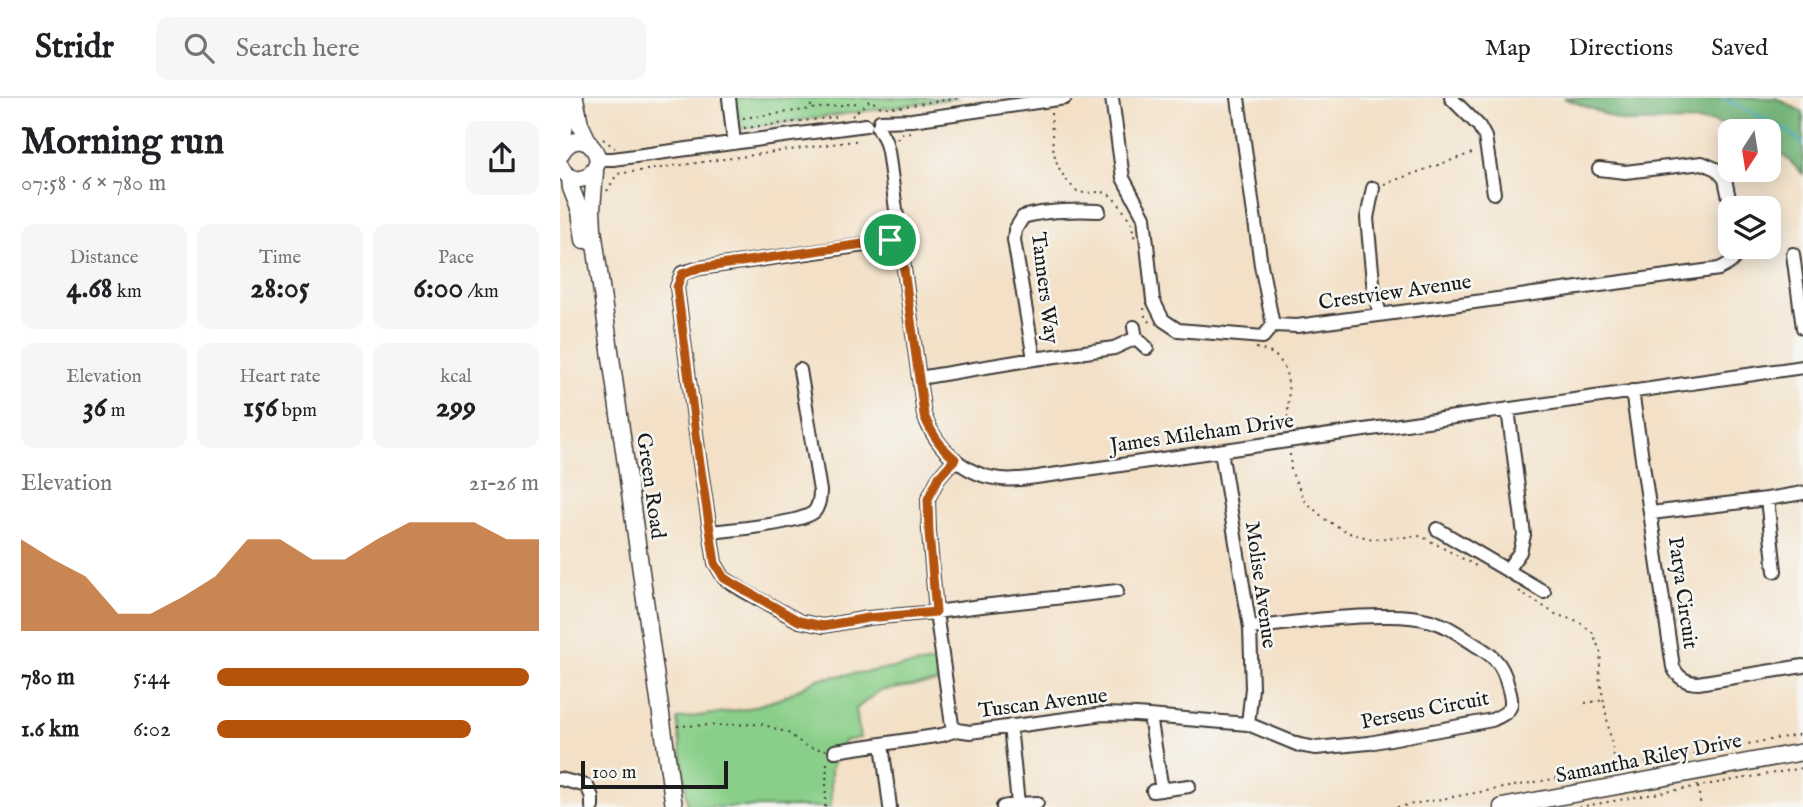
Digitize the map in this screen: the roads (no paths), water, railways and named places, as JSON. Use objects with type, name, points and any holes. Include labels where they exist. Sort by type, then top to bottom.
[{"type":"main road","name":"Green Road","points":[[564,98],[563,162],[580,211],[664,807]]},
{"type":"main road","points":[[575,98],[580,124],[589,144]]},
{"type":"main road","points":[[572,142],[589,144],[595,149],[597,165],[589,176],[583,179],[563,162],[566,145],[572,142]]},
{"type":"main road","name":"Green Road","points":[[597,165],[592,209],[593,229],[674,807]]},
{"type":"main road","name":"Samantha Riley Drive","points":[[1502,807],[1803,752]]},
{"type":"street","points":[[729,98],[734,136]]},
{"type":"street","points":[[597,165],[613,159],[734,136],[912,120],[1065,98]]},
{"type":"street","name":"Crestview Avenue","points":[[1112,98],[1123,178],[1144,217],[1153,300],[1163,320],[1178,330],[1263,337],[1273,325],[1297,326],[1719,268],[1734,259]]},
{"type":"street","points":[[1238,98],[1261,265],[1273,325]]},
{"type":"street","points":[[1451,98],[1479,126],[1485,137],[1494,193]]},
{"type":"street","name":"James Mileham Drive","points":[[875,124],[885,139],[888,150],[922,405],[927,424],[938,442],[955,459],[984,476],[1011,480],[1803,368]]},
{"type":"street","points":[[1599,169],[1625,172],[1702,163],[1716,169],[1725,179],[1729,196]]},
{"type":"street","points":[[1373,188],[1367,218],[1374,292],[1380,314]]},
{"type":"street","name":"Tanners Way","points":[[1034,359],[1014,240],[1018,222],[1031,215],[1099,211]]},
{"type":"street","points":[[900,240],[700,268],[682,274],[677,287],[699,457],[715,563],[724,578],[799,621],[823,626],[868,618],[1117,591]]},
{"type":"street","points":[[1793,254],[1803,327]]},
{"type":"street","points":[[919,378],[1114,348],[1135,333],[1147,348]]},
{"type":"street","points":[[711,533],[793,521],[814,512],[820,500],[820,491],[800,370]]},
{"type":"street","name":"Patya Circuit","points":[[1632,391],[1673,667],[1678,675],[1687,681],[1698,683],[1803,666]]},
{"type":"street","points":[[1507,570],[1520,552],[1524,535],[1508,408]]},
{"type":"street","name":"Molise Avenue","points":[[1221,451],[1250,628],[1252,688],[1248,724]]},
{"type":"street","name":"Tuscan Avenue","points":[[955,459],[939,477],[928,499],[936,612],[952,725],[957,730],[970,732],[1103,714],[1248,724]]},
{"type":"street","name":"Patya Circuit","points":[[1651,513],[1803,493]]},
{"type":"street","points":[[1767,499],[1775,571]]},
{"type":"street","points":[[1437,528],[1544,592]]},
{"type":"street","name":"Perseus Circuit","points":[[1248,724],[1299,745],[1316,748],[1337,747],[1492,720],[1506,714],[1511,707],[1506,678],[1494,657],[1443,625],[1429,620],[1360,616],[1250,628]]},
{"type":"street","points":[[1150,716],[1157,790],[1189,786]]},
{"type":"street","points":[[1010,726],[1018,804]]},
{"type":"street","points":[[835,751],[942,735],[957,730]]},
{"type":"street","points":[[882,744],[890,807]]},
{"type":"street","points":[[560,779],[587,786],[593,797],[592,807]]},
{"type":"street","points":[[1003,807],[1037,803]]},
{"type":"waterway","points":[[1603,98],[1609,98]]},
{"type":"waterway","points":[[1723,98],[1786,130],[1803,144]]}]
